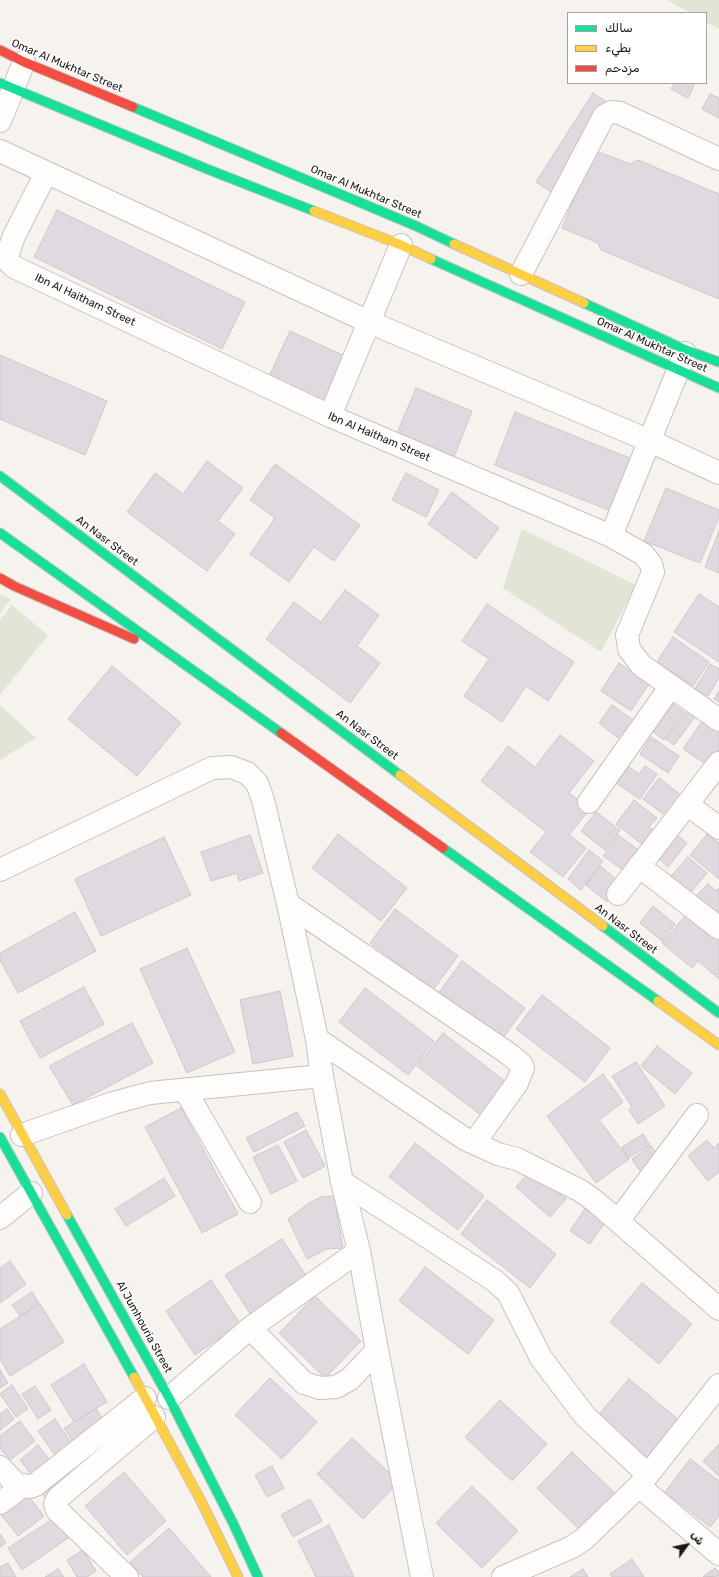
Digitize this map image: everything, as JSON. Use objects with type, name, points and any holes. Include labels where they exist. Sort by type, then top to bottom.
[{"type":"main road","name":"Omar Al Mukhtar Street","points":[[0,50],[24,62],[416,226],[686,350],[719,362]]},
{"type":"main road","name":"Omar Al Mukhtar Street","points":[[6,86],[207,170],[401,246],[719,388]]},
{"type":"main road","name":"An Nasr Street","points":[[0,476],[719,1013]]},
{"type":"main road","points":[[0,533],[719,1045]]},
{"type":"main road","points":[[0,578],[56,605],[174,656]]},
{"type":"main road","name":"Al Jumhouria Street","points":[[0,1094],[169,1398],[233,1523],[258,1577]]},
{"type":"main road","points":[[0,1137],[201,1501],[234,1575]]},
{"type":"street","points":[[0,120],[6,86],[24,62]]},
{"type":"street","points":[[521,274],[604,116],[611,112],[620,113],[719,159]]},
{"type":"street","points":[[0,151],[370,322],[650,441],[719,473]]},
{"type":"street","name":"Ibn Al Haitham Street","points":[[46,173],[14,236],[7,256],[9,262],[14,267],[330,416],[611,536],[642,554],[651,564],[653,572],[627,635],[630,649],[641,665],[719,720]]},
{"type":"street","points":[[330,416],[401,246]]},
{"type":"street","points":[[611,536],[686,350]]},
{"type":"street","points":[[589,802],[671,686]]},
{"type":"street","points":[[618,894],[719,763]]},
{"type":"street","points":[[0,870],[212,768],[231,767],[247,773],[257,783],[263,800],[288,904],[317,1039],[322,1076],[342,1182],[359,1251],[422,1577]]},
{"type":"street","points":[[687,804],[719,828]]},
{"type":"street","points":[[639,866],[719,928]]},
{"type":"street","points":[[288,904],[509,1054],[522,1065],[524,1068],[517,1083],[474,1143]]},
{"type":"street","points":[[317,1039],[474,1143],[498,1154],[517,1159],[581,1191],[596,1202],[719,1309]]},
{"type":"street","points":[[22,1135],[113,1103],[150,1093],[322,1076]]},
{"type":"street","points":[[185,1090],[250,1202]]},
{"type":"street","points":[[618,1221],[696,1115]]},
{"type":"street","points":[[342,1182],[494,1281],[508,1294],[541,1358],[585,1416],[643,1481],[719,1554]]},
{"type":"street","points":[[0,1218],[31,1193]]},
{"type":"street","points":[[169,1398],[250,1328],[359,1251]]},
{"type":"street","points":[[250,1328],[304,1383],[320,1388],[336,1387],[350,1379],[377,1350]]},
{"type":"street","points":[[503,1577],[572,1547],[584,1539],[643,1481],[719,1385]]},
{"type":"street","points":[[0,1503],[25,1485],[30,1487],[35,1485],[150,1408]]},
{"type":"street","points":[[127,1577],[57,1510],[55,1504],[58,1498],[150,1408]]},
{"type":"street","points":[[0,1467],[20,1488]]},
{"type":"green space","points":[[667,0],[719,0],[719,29],[707,23],[707,12],[688,12]]},
{"type":"green space","points":[[522,529],[636,585],[601,652],[503,588]]},
{"type":"green space","points":[[0,595],[11,599],[0,613]]},
{"type":"green space","points":[[12,605],[48,635],[0,695],[0,620]]},
{"type":"green space","points":[[0,705],[36,738],[0,760]]},
{"type":"building","points":[[674,84],[695,84],[688,98],[671,89]]},
{"type":"building","points":[[593,93],[610,104],[553,193],[536,182]]},
{"type":"building","points":[[710,94],[719,98],[719,118],[702,109]]},
{"type":"building","points":[[594,150],[630,164],[638,160],[719,194],[719,299],[601,250],[598,243],[562,228]]},
{"type":"building","points":[[57,210],[245,302],[222,349],[34,257]]},
{"type":"building","points":[[290,331],[347,357],[324,409],[266,383]]},
{"type":"building","points":[[0,355],[107,401],[85,455],[0,419]]},
{"type":"building","points":[[416,388],[472,411],[452,462],[395,438]]},
{"type":"building","points":[[515,412],[632,459],[611,511],[495,465]]},
{"type":"building","points":[[207,461],[243,488],[218,521],[235,534],[207,571],[127,512],[155,473],[183,494]]},
{"type":"building","points":[[275,464],[360,525],[334,561],[314,547],[289,582],[250,554],[275,518],[250,500]]},
{"type":"building","points":[[406,473],[439,490],[426,517],[392,500]]},
{"type":"building","points":[[666,488],[719,510],[719,517],[700,563],[644,541]]},
{"type":"building","points":[[452,492],[499,528],[476,559],[428,524]]},
{"type":"building","points":[[719,531],[719,573],[705,567]]},
{"type":"building","points":[[345,590],[379,615],[357,646],[380,663],[350,703],[266,639],[294,602],[321,622]]},
{"type":"building","points":[[699,594],[719,607],[719,662],[674,632]]},
{"type":"building","points":[[487,604],[574,662],[548,701],[526,686],[502,722],[464,696],[489,659],[462,641]]},
{"type":"building","points":[[673,637],[709,662],[693,686],[657,662]]},
{"type":"building","points":[[619,663],[649,684],[631,711],[601,691]]},
{"type":"building","points":[[710,664],[719,669],[719,678],[708,696],[695,689]]},
{"type":"building","points":[[112,666],[181,723],[137,776],[68,719]]},
{"type":"building","points":[[719,691],[719,702],[714,699]]},
{"type":"building","points":[[665,698],[684,712],[664,740],[645,726]]},
{"type":"building","points":[[612,705],[636,722],[622,741],[599,723]]},
{"type":"building","points":[[688,710],[696,716],[674,745],[666,739]]},
{"type":"building","points":[[703,720],[719,731],[719,754],[710,767],[683,749]]},
{"type":"building","points":[[560,735],[594,761],[569,793],[590,809],[569,835],[586,848],[563,877],[530,852],[546,832],[481,781],[508,746],[535,767]]},
{"type":"building","points":[[651,737],[679,756],[668,773],[640,754]]},
{"type":"building","points":[[621,761],[639,774],[645,766],[657,774],[640,799],[610,779]]},
{"type":"building","points":[[659,778],[685,798],[670,819],[643,799]]},
{"type":"building","points":[[634,800],[657,818],[649,827],[658,834],[647,848],[616,824]]},
{"type":"building","points":[[596,812],[620,830],[605,850],[581,831]]},
{"type":"building","points":[[672,831],[687,843],[668,867],[653,854]]},
{"type":"building","points":[[338,834],[407,888],[381,921],[312,868]]},
{"type":"building","points":[[707,834],[719,843],[719,879],[690,855]]},
{"type":"building","points":[[250,835],[263,873],[239,881],[237,873],[211,881],[201,852]]},
{"type":"building","points":[[618,835],[644,854],[630,875],[603,856]]},
{"type":"building","points":[[164,837],[191,895],[101,936],[75,879]]},
{"type":"building","points":[[589,850],[603,861],[581,890],[568,879]]},
{"type":"building","points":[[688,857],[707,873],[690,893],[671,876]]},
{"type":"building","points":[[600,866],[622,884],[607,902],[586,885]]},
{"type":"building","points":[[708,884],[716,891],[719,888],[719,913],[715,917],[695,897]]},
{"type":"building","points":[[653,906],[675,924],[662,941],[640,923]]},
{"type":"building","points":[[395,909],[458,956],[433,990],[370,943]]},
{"type":"building","points":[[691,909],[719,937],[719,979],[698,961],[692,968],[662,943]]},
{"type":"building","points":[[75,912],[96,951],[18,993],[0,960],[0,953]]},
{"type":"building","points":[[187,948],[235,1052],[187,1073],[140,969]]},
{"type":"building","points":[[462,961],[525,1008],[500,1042],[437,995]]},
{"type":"building","points":[[84,987],[104,1024],[40,1058],[20,1021]]},
{"type":"building","points":[[365,988],[434,1041],[408,1075],[339,1022]]},
{"type":"building","points":[[280,991],[293,1056],[253,1064],[240,1000]]},
{"type":"building","points":[[542,995],[610,1048],[585,1082],[516,1029]]},
{"type":"building","points":[[132,1023],[153,1063],[73,1105],[49,1066]]},
{"type":"building","points":[[443,1033],[511,1086],[486,1119],[417,1066]]},
{"type":"building","points":[[657,1046],[692,1073],[675,1094],[641,1066]]},
{"type":"building","points":[[636,1062],[665,1106],[638,1124],[629,1110],[632,1107],[612,1076]]},
{"type":"building","points":[[603,1074],[623,1102],[599,1120],[629,1159],[596,1183],[547,1116]]},
{"type":"building","points":[[181,1108],[238,1214],[202,1233],[145,1127]]},
{"type":"building","points":[[297,1112],[305,1126],[254,1152],[246,1138]]},
{"type":"building","points":[[306,1130],[325,1166],[303,1178],[284,1142]]},
{"type":"building","points":[[643,1134],[650,1145],[628,1158],[622,1147]]},
{"type":"building","points":[[707,1140],[714,1148],[719,1143],[719,1172],[708,1181],[688,1156]]},
{"type":"building","points":[[415,1143],[484,1196],[458,1230],[389,1177]]},
{"type":"building","points":[[278,1145],[297,1181],[271,1194],[253,1157]]},
{"type":"building","points":[[651,1146],[659,1158],[640,1171],[632,1159]]},
{"type":"building","points":[[532,1169],[566,1199],[550,1217],[516,1187]]},
{"type":"building","points":[[164,1178],[175,1196],[126,1226],[115,1209]]},
{"type":"building","points":[[334,1196],[343,1248],[327,1249],[307,1259],[288,1219],[309,1203],[321,1197]]},
{"type":"building","points":[[487,1200],[556,1254],[530,1288],[461,1234]]},
{"type":"building","points":[[588,1204],[608,1218],[590,1244],[570,1231]]},
{"type":"building","points":[[282,1239],[310,1282],[253,1318],[225,1275]]},
{"type":"building","points":[[10,1261],[26,1284],[0,1303],[0,1268]]},
{"type":"building","points":[[425,1267],[494,1320],[468,1354],[399,1301]]},
{"type":"building","points":[[211,1280],[240,1324],[195,1355],[166,1311]]},
{"type":"building","points":[[642,1283],[692,1324],[659,1364],[610,1322]]},
{"type":"building","points":[[32,1292],[39,1303],[20,1316],[12,1305]]},
{"type":"building","points":[[315,1296],[361,1341],[325,1378],[279,1333]]},
{"type":"building","points":[[40,1304],[64,1342],[10,1376],[0,1359],[0,1329]]},
{"type":"building","points":[[84,1364],[107,1402],[74,1422],[51,1385]]},
{"type":"building","points":[[0,1370],[8,1383],[0,1388]]},
{"type":"building","points":[[270,1378],[317,1422],[282,1459],[235,1415]]},
{"type":"building","points":[[629,1379],[679,1420],[646,1459],[596,1418]]},
{"type":"building","points":[[12,1385],[28,1409],[16,1417],[0,1394]]},
{"type":"building","points":[[35,1386],[51,1410],[38,1419],[22,1394]]},
{"type":"building","points":[[500,1400],[547,1444],[512,1481],[465,1437]]},
{"type":"building","points":[[7,1409],[14,1419],[0,1430],[0,1414]]},
{"type":"building","points":[[96,1409],[108,1426],[76,1447],[64,1428]]},
{"type":"building","points":[[55,1419],[75,1449],[58,1460],[38,1431]]},
{"type":"building","points":[[20,1421],[35,1441],[10,1460],[0,1448],[0,1436]]},
{"type":"building","points":[[352,1438],[399,1482],[363,1519],[317,1474]]},
{"type":"building","points":[[719,1444],[719,1476],[703,1461]]},
{"type":"building","points":[[38,1445],[53,1464],[34,1478],[20,1460]]},
{"type":"building","points":[[572,1452],[619,1497],[583,1533],[537,1488]]},
{"type":"building","points":[[690,1459],[719,1481],[719,1516],[710,1527],[665,1492]]},
{"type":"building","points":[[272,1466],[284,1488],[267,1497],[255,1475]]},
{"type":"building","points":[[124,1472],[166,1521],[127,1555],[85,1506]]},
{"type":"building","points":[[50,1478],[58,1490],[46,1499],[38,1487]]},
{"type":"building","points":[[472,1486],[518,1531],[482,1568],[436,1523]]},
{"type":"building","points":[[26,1493],[44,1516],[18,1536],[0,1513]]},
{"type":"building","points":[[310,1499],[322,1521],[293,1537],[281,1515]]},
{"type":"building","points":[[54,1518],[68,1538],[22,1570],[8,1548]]},
{"type":"building","points":[[329,1525],[354,1577],[316,1577],[298,1541]]},
{"type":"building","points":[[169,1528],[211,1577],[143,1577],[130,1562]]},
{"type":"building","points":[[0,1534],[6,1543],[0,1547]]},
{"type":"building","points":[[83,1550],[96,1571],[87,1577],[77,1577],[67,1560]]},
{"type":"building","points":[[632,1559],[644,1577],[612,1577],[610,1574]]},
{"type":"building","points":[[8,1563],[16,1577],[0,1577],[0,1567]]},
{"type":"building","points":[[715,1568],[719,1573],[719,1576],[703,1577]]},
{"type":"building","points":[[58,1569],[64,1577],[45,1577]]},
{"type":"building","points":[[583,1569],[588,1577],[570,1577]]},
{"type":"traffic: fast","points":[[0,83],[207,169],[314,211]]},
{"type":"traffic: fast","points":[[133,107],[416,226],[454,244]]},
{"type":"traffic: fast","points":[[431,259],[719,388]]},
{"type":"traffic: fast","points":[[584,303],[686,350],[719,362]]},
{"type":"traffic: fast","points":[[0,476],[400,775]]},
{"type":"traffic: fast","points":[[0,533],[281,733]]},
{"type":"traffic: fast","points":[[443,848],[658,1001]]},
{"type":"traffic: fast","points":[[603,926],[719,1013]]},
{"type":"traffic: fast","points":[[0,1137],[134,1377]]},
{"type":"traffic: fast","points":[[67,1215],[169,1398],[233,1523],[258,1577]]},
{"type":"traffic: slow","points":[[314,211],[401,245],[431,259]]},
{"type":"traffic: slow","points":[[454,244],[584,303]]},
{"type":"traffic: slow","points":[[400,775],[603,926]]},
{"type":"traffic: slow","points":[[658,1001],[719,1045]]},
{"type":"traffic: slow","points":[[0,1094],[67,1215]]},
{"type":"traffic: slow","points":[[134,1377],[201,1501],[238,1577]]},
{"type":"traffic: jam","points":[[0,50],[24,62],[133,107]]},
{"type":"traffic: jam","points":[[0,578],[14,586],[134,639]]},
{"type":"traffic: jam","points":[[281,733],[443,848]]}]
